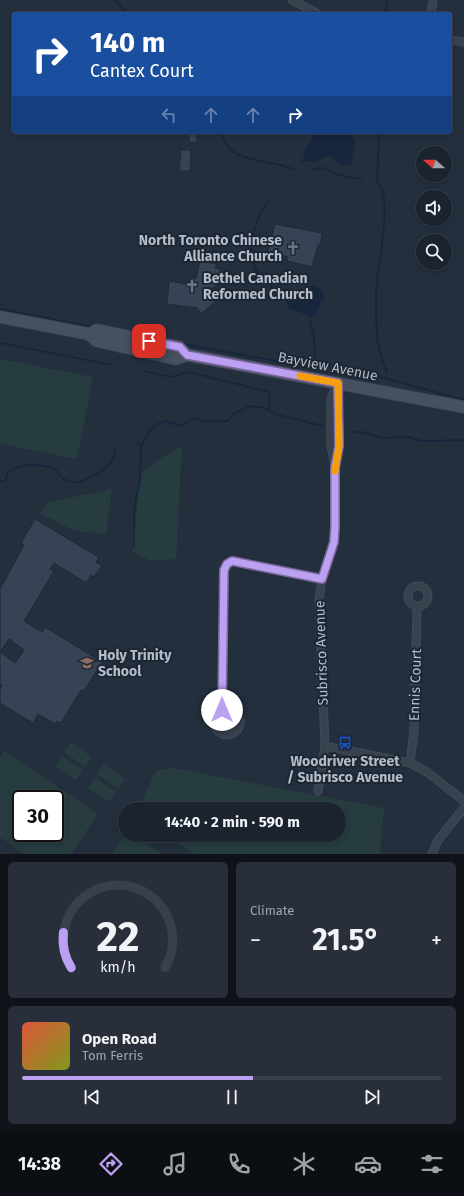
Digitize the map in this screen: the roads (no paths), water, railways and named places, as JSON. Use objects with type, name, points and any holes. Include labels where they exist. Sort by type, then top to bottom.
[{"type":"main road","name":"Bayview Avenue","points":[[0,318],[89,334],[97,341],[176,359],[187,355],[464,406]]},
{"type":"street","points":[[292,0],[314,12]]},
{"type":"street","points":[[431,12],[433,0]]},
{"type":"street","points":[[452,40],[464,42]]},
{"type":"street","name":"Subrisco Avenue","points":[[318,791],[325,746],[319,613],[322,579],[335,534],[335,468],[339,446],[338,383]]},
{"type":"street","points":[[222,710],[224,570],[227,564],[232,561],[322,579]]},
{"type":"street","name":"Ennis Court","points":[[410,763],[414,731],[417,607]]},
{"type":"street","points":[[325,746],[410,763],[427,772],[464,801]]},
{"type":"street","points":[[432,854],[438,840],[464,808]]},
{"type":"water","points":[[315,134],[352,134],[355,143],[351,165],[340,165],[333,157],[327,156],[316,162],[308,162],[303,157],[305,149]]},
{"type":"water","points":[[313,285],[321,289],[324,293],[324,301],[321,302],[316,313],[310,318],[305,314],[290,309],[286,302],[292,289],[303,290],[308,289]]},
{"type":"waterway","points":[[115,0],[125,12]]},
{"type":"waterway","points":[[386,12],[387,0]]},
{"type":"waterway","points":[[223,134],[226,143],[232,151],[241,156],[285,166],[295,170]]},
{"type":"waterway","points":[[379,134],[377,182],[382,189],[385,214],[376,286],[376,313],[377,337],[387,373]]},
{"type":"waterway","points":[[312,170],[324,168],[335,174],[362,179]]},
{"type":"waterway","points":[[268,202],[258,219],[252,238],[252,258],[260,276],[269,285],[287,297]]},
{"type":"waterway","points":[[0,309],[93,327]]},
{"type":"waterway","points":[[310,318],[314,339],[315,357]]},
{"type":"waterway","points":[[0,343],[112,365]]},
{"type":"waterway","points":[[182,344],[326,370]]},
{"type":"waterway","points":[[143,371],[171,377],[188,372],[270,392],[269,410]]},
{"type":"waterway","points":[[366,373],[464,400]]},
{"type":"waterway","points":[[134,546],[134,509],[140,479],[141,447],[150,430],[156,425],[165,421],[181,426],[194,418],[203,421],[228,421],[233,414],[250,406],[265,408],[275,414],[323,426]]},
{"type":"waterway","points":[[349,432],[362,432],[382,438],[408,437],[422,441],[464,440]]},
{"type":"waterway","points":[[135,445],[143,443]]},
{"type":"waterway","points":[[0,481],[5,481],[8,472],[25,465],[43,466],[55,469],[59,475],[68,481],[83,481],[101,472],[107,467],[112,461],[115,450]]},
{"type":"place","name":"North Toronto Chinese Alliance Church","points":[[293,248]]},
{"type":"place","name":"Bethel Canadian Reformed Church","points":[[192,286]]},
{"type":"place","name":"Holy Trinity School","points":[[87,663]]},
{"type":"place","name":"Woodriver Street / Subrisco Avenue","points":[[345,743]]}]
